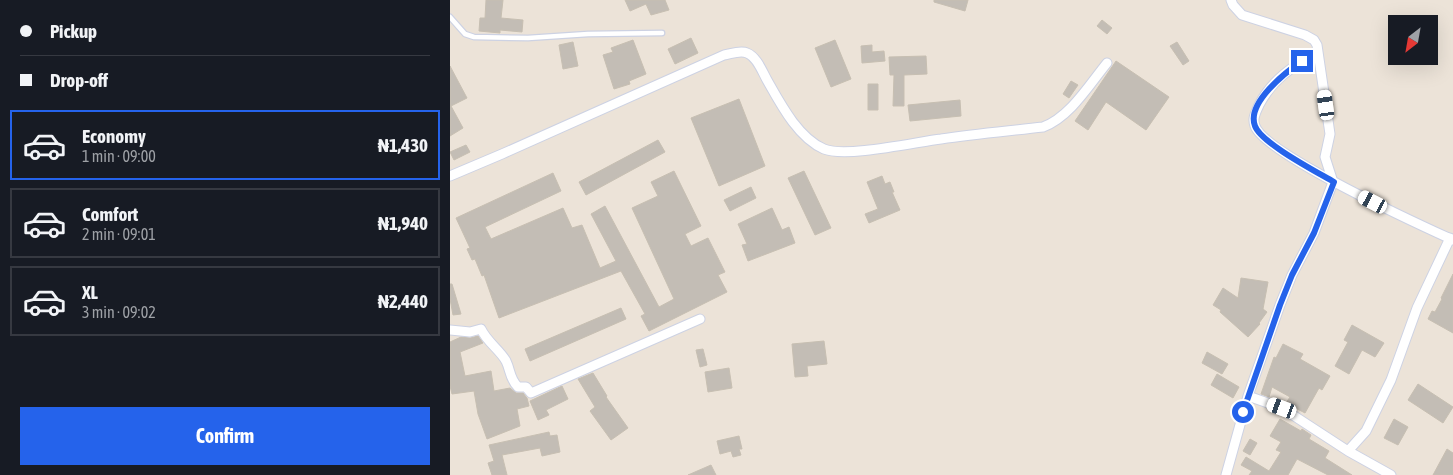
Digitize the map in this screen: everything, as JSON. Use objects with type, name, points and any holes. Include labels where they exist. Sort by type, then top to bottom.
[{"type":"street","points":[[1226,475],[1248,396],[1280,305],[1292,275],[1314,233],[1334,182],[1325,157],[1330,134],[1317,45],[1314,40],[1305,35],[1242,15],[1231,0]]},
{"type":"street","points":[[450,176],[716,58],[737,52],[746,53],[757,62],[784,111],[800,130],[817,145],[825,150],[835,152],[862,151],[942,138],[1043,127],[1052,124],[1064,116],[1107,63]]},
{"type":"street","points":[[1318,53],[1280,76],[1265,93],[1254,115],[1255,127],[1267,141],[1334,182],[1452,239],[1417,308],[1391,380],[1366,431],[1348,451]]},
{"type":"street","points":[[450,330],[470,332],[480,329],[485,338],[506,361],[511,380],[518,387],[526,387],[531,393],[700,319]]},
{"type":"street","points":[[1248,396],[1282,408],[1387,474]]},
{"type":"lane","points":[[450,17],[465,34],[474,37],[528,38],[588,34],[662,33]]},
{"type":"building","points":[[486,0],[503,0],[501,18],[523,20],[522,32],[500,30],[500,33],[479,31],[480,18],[485,18]]},
{"type":"building","points":[[625,0],[665,0],[669,10],[651,15],[646,4],[630,11]]},
{"type":"building","points":[[934,0],[968,0],[965,11],[934,2]]},
{"type":"building","points":[[1102,20],[1112,28],[1107,34],[1097,26]]},
{"type":"building","points":[[691,38],[698,53],[675,64],[668,49]]},
{"type":"building","points":[[633,40],[646,74],[629,81],[630,84],[614,89],[603,55],[613,52],[611,48]]},
{"type":"building","points":[[835,40],[851,79],[831,87],[815,48]]},
{"type":"building","points":[[573,42],[578,66],[563,69],[559,45]]},
{"type":"building","points":[[1177,42],[1189,61],[1183,65],[1170,46]]},
{"type":"building","points":[[872,45],[872,52],[884,51],[885,61],[862,63],[861,46]]},
{"type":"building","points":[[926,56],[927,74],[904,75],[904,106],[893,106],[894,75],[890,75],[889,57]]},
{"type":"building","points":[[1116,61],[1169,97],[1146,130],[1106,102],[1088,130],[1075,121]]},
{"type":"building","points":[[450,66],[467,98],[451,106],[463,128],[450,136]]},
{"type":"building","points":[[1071,81],[1078,85],[1069,98],[1063,94]]},
{"type":"building","points":[[868,84],[878,84],[878,110],[868,110]]},
{"type":"building","points":[[739,99],[765,166],[719,186],[691,118]]},
{"type":"building","points":[[960,100],[961,116],[910,121],[908,105]]},
{"type":"building","points":[[658,140],[665,152],[586,195],[579,182]]},
{"type":"building","points":[[466,145],[470,152],[454,160],[450,152]]},
{"type":"building","points":[[674,171],[701,226],[685,234],[691,246],[708,238],[725,272],[718,275],[727,292],[649,331],[641,316],[645,314],[621,271],[499,318],[484,275],[482,276],[475,259],[472,260],[467,249],[470,248],[456,218],[553,173],[561,191],[485,227],[491,239],[563,208],[572,228],[582,225],[600,268],[616,261],[591,214],[605,206],[659,307],[674,299],[632,208],[658,196],[651,182]]},
{"type":"building","points":[[804,171],[831,228],[815,235],[788,178]]},
{"type":"building","points":[[882,176],[885,184],[890,182],[900,210],[869,223],[865,214],[878,209],[867,182]]},
{"type":"building","points":[[751,187],[756,198],[730,211],[724,200]]},
{"type":"building","points":[[772,208],[782,230],[789,227],[795,243],[748,261],[742,245],[747,244],[738,224]]},
{"type":"building","points":[[1453,274],[1453,333],[1428,319],[1432,311],[1435,312]]},
{"type":"building","points":[[1241,278],[1268,282],[1263,309],[1267,312],[1260,324],[1248,337],[1220,312],[1221,310],[1213,305],[1223,288],[1238,298]]},
{"type":"building","points":[[450,284],[452,284],[461,314],[453,315]]},
{"type":"building","points":[[621,308],[626,319],[530,361],[525,349]]},
{"type":"building","points":[[1352,325],[1384,343],[1375,357],[1362,350],[1349,374],[1335,366],[1348,342],[1344,340]]},
{"type":"building","points":[[478,336],[483,343],[460,352],[465,376],[491,371],[494,391],[510,388],[516,393],[523,393],[527,398],[529,406],[517,409],[520,426],[487,439],[478,414],[474,391],[452,394],[450,386],[450,342],[461,337],[470,338]]},
{"type":"building","points":[[824,341],[827,364],[807,366],[808,376],[795,377],[792,344]]},
{"type":"building","points":[[1283,344],[1303,354],[1300,359],[1330,376],[1322,390],[1319,388],[1305,413],[1286,403],[1290,397],[1272,387],[1269,397],[1261,394],[1274,357],[1276,358]]},
{"type":"building","points":[[703,349],[707,365],[700,367],[696,350]]},
{"type":"building","points":[[1207,352],[1228,364],[1222,374],[1202,363]]},
{"type":"building","points":[[729,368],[732,388],[708,392],[705,372]]},
{"type":"building","points":[[593,373],[606,397],[628,428],[611,440],[590,411],[595,407],[578,379]]},
{"type":"building","points":[[1217,374],[1239,387],[1233,398],[1211,385]]},
{"type":"building","points":[[1418,384],[1453,407],[1443,423],[1408,400]]},
{"type":"building","points":[[562,386],[568,399],[546,410],[549,415],[538,420],[530,401]]},
{"type":"building","points":[[1280,419],[1311,435],[1309,439],[1329,451],[1325,458],[1352,475],[1328,475],[1297,459],[1288,475],[1249,475],[1252,471],[1241,465],[1246,457],[1269,471],[1281,452],[1276,450],[1281,442],[1270,436]]},
{"type":"building","points":[[1394,419],[1408,427],[1398,445],[1384,438]]},
{"type":"building","points":[[549,432],[550,436],[557,435],[560,452],[542,456],[540,448],[502,455],[507,475],[492,475],[488,463],[494,461],[489,445]]},
{"type":"building","points":[[739,436],[742,449],[739,449],[741,455],[733,457],[731,451],[720,454],[717,441]]},
{"type":"building","points":[[1250,439],[1257,443],[1250,455],[1243,451]]},
{"type":"building","points":[[1447,449],[1453,453],[1453,475],[1433,475]]},
{"type":"building","points":[[711,465],[716,475],[688,475]]},
{"type":"route","points":[[1243,412],[1280,305],[1292,275],[1314,233],[1334,182],[1267,141],[1255,127],[1254,115],[1265,93],[1280,76],[1302,61]]}]
